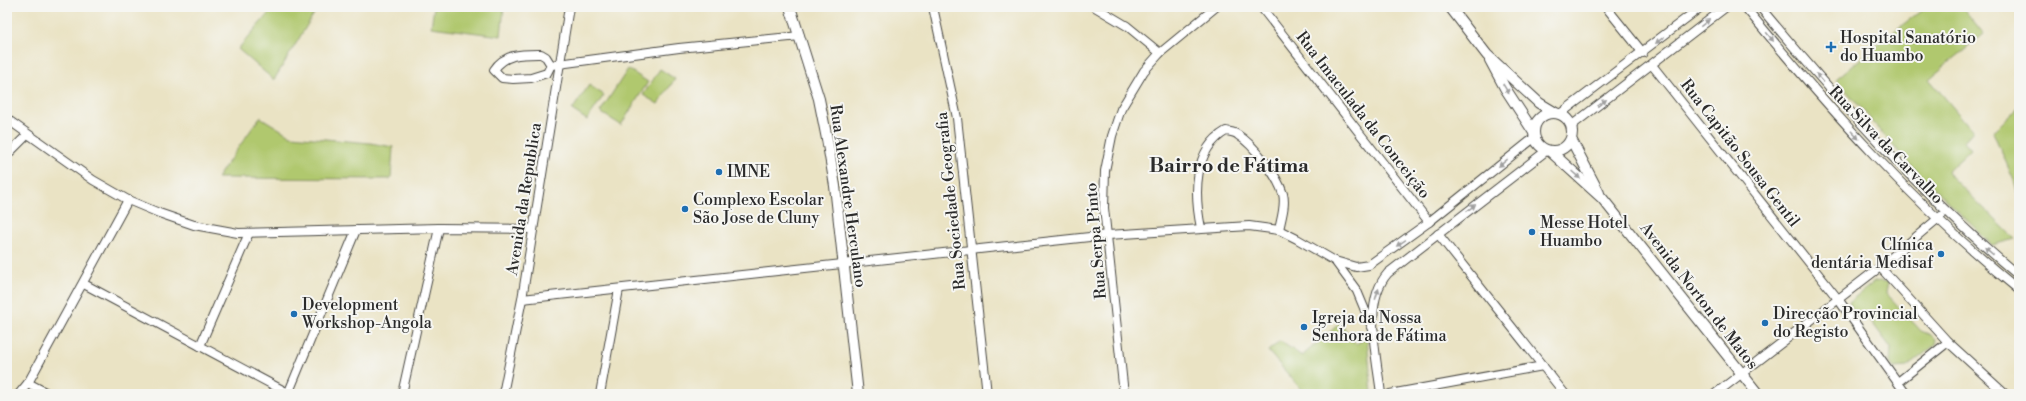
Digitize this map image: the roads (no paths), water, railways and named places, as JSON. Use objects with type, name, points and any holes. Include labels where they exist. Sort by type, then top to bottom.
[{"type":"main road","points":[[1450,7],[1487,55],[1533,135],[1548,151],[1560,149],[1571,139],[1571,126],[1569,121],[1539,102],[1487,55]]},
{"type":"main road","name":"Rua Alexandre Herculano","points":[[791,8],[819,99],[827,139],[858,394]]},
{"type":"main road","points":[[1533,135],[1535,123],[1540,117],[1546,113],[1557,113]]},
{"type":"main road","name":"Avenida Norton de Matos","points":[[1571,139],[1602,198],[1758,394]]},
{"type":"main road","name":"Avenida Norton de Matos","points":[[1548,151],[1602,198]]},
{"type":"street","name":"Avenida da Republica","points":[[503,394],[522,299],[569,7]]},
{"type":"street","name":"Rua Sociedade Geografia","points":[[933,7],[956,118],[987,394]]},
{"type":"street","points":[[1095,7],[1127,26],[1160,53]]},
{"type":"street","name":"Rua Serpa Pinto","points":[[1124,394],[1104,187],[1112,136],[1121,109],[1144,71],[1160,53],[1216,7]]},
{"type":"street","name":"Rua Imaculada da Conceição","points":[[1261,7],[1429,222]]},
{"type":"street","points":[[1606,7],[1643,53]]},
{"type":"street","points":[[1557,113],[1643,53],[1701,7]]},
{"type":"street","points":[[1571,126],[1726,7]]},
{"type":"street","name":"Rua Silva da Carvalho","points":[[1745,7],[1842,122],[1937,219],[2019,290]]},
{"type":"street","name":"Rua Silva da Carvalho","points":[[1760,7],[1852,114],[1896,162],[1946,212],[2019,276]]},
{"type":"street","points":[[551,65],[679,48],[800,36]]},
{"type":"street","points":[[541,54],[546,57],[551,65],[548,73],[531,78],[502,78],[494,70],[499,61],[507,57],[520,55],[541,54]]},
{"type":"street","name":"Rua Capitão Sousa Gentil","points":[[1652,64],[1838,299],[1906,394]]},
{"type":"street","points":[[1842,122],[1852,114]]},
{"type":"street","points":[[7,119],[27,135],[93,180],[128,200],[194,225],[238,233],[438,228],[533,229]]},
{"type":"street","points":[[1201,228],[1197,192],[1198,176],[1204,154],[1209,145],[1215,137],[1226,131],[1237,134],[1256,151],[1278,182],[1283,194],[1284,210],[1279,230]]},
{"type":"street","points":[[7,154],[27,135]]},
{"type":"street","points":[[522,299],[1108,235],[1249,226],[1268,227],[1279,230],[1335,262],[1356,267],[1369,265],[1429,222],[1533,135]]},
{"type":"street","points":[[1381,394],[1374,332],[1375,299],[1382,280],[1388,273],[1438,234],[1548,151]]},
{"type":"street","points":[[1888,169],[1896,162]]},
{"type":"street","points":[[19,394],[28,383],[84,284],[128,200]]},
{"type":"street","points":[[1715,394],[1880,267],[1946,212]]},
{"type":"street","points":[[402,394],[438,228]]},
{"type":"street","points":[[84,284],[288,394],[356,230]]},
{"type":"street","points":[[200,346],[249,233]]},
{"type":"street","points":[[1438,234],[1565,394]]},
{"type":"street","points":[[1335,262],[1357,291],[1374,332]]},
{"type":"street","points":[[1880,267],[1948,342],[2005,394]]},
{"type":"street","points":[[600,394],[619,289]]},
{"type":"street","points":[[1898,382],[1948,342]]},
{"type":"street","points":[[1390,394],[1543,366]]},
{"type":"street","points":[[28,383],[49,394]]},
{"type":"place","name":"Hospital Sanatório do Huambo","points":[[1831,47]]},
{"type":"place","name":"IMNE","points":[[719,172]]},
{"type":"place","name":"Complexo Escolar São Jose de Cluny","points":[[685,209]]},
{"type":"place","name":"Messe Hotel Huambo","points":[[1532,232]]},
{"type":"place","name":"Clínica dentária Medisaf","points":[[1941,254]]},
{"type":"place","name":"Development Workshop-Angola","points":[[294,314]]},
{"type":"place","name":"Direcção Provincial do Registo","points":[[1765,323]]},
{"type":"place","name":"Igreja da Nossa Senhora de Fátima","points":[[1304,327]]},
{"type":"district","name":"Bairro de Fátima","points":[[1229,166]]}]
